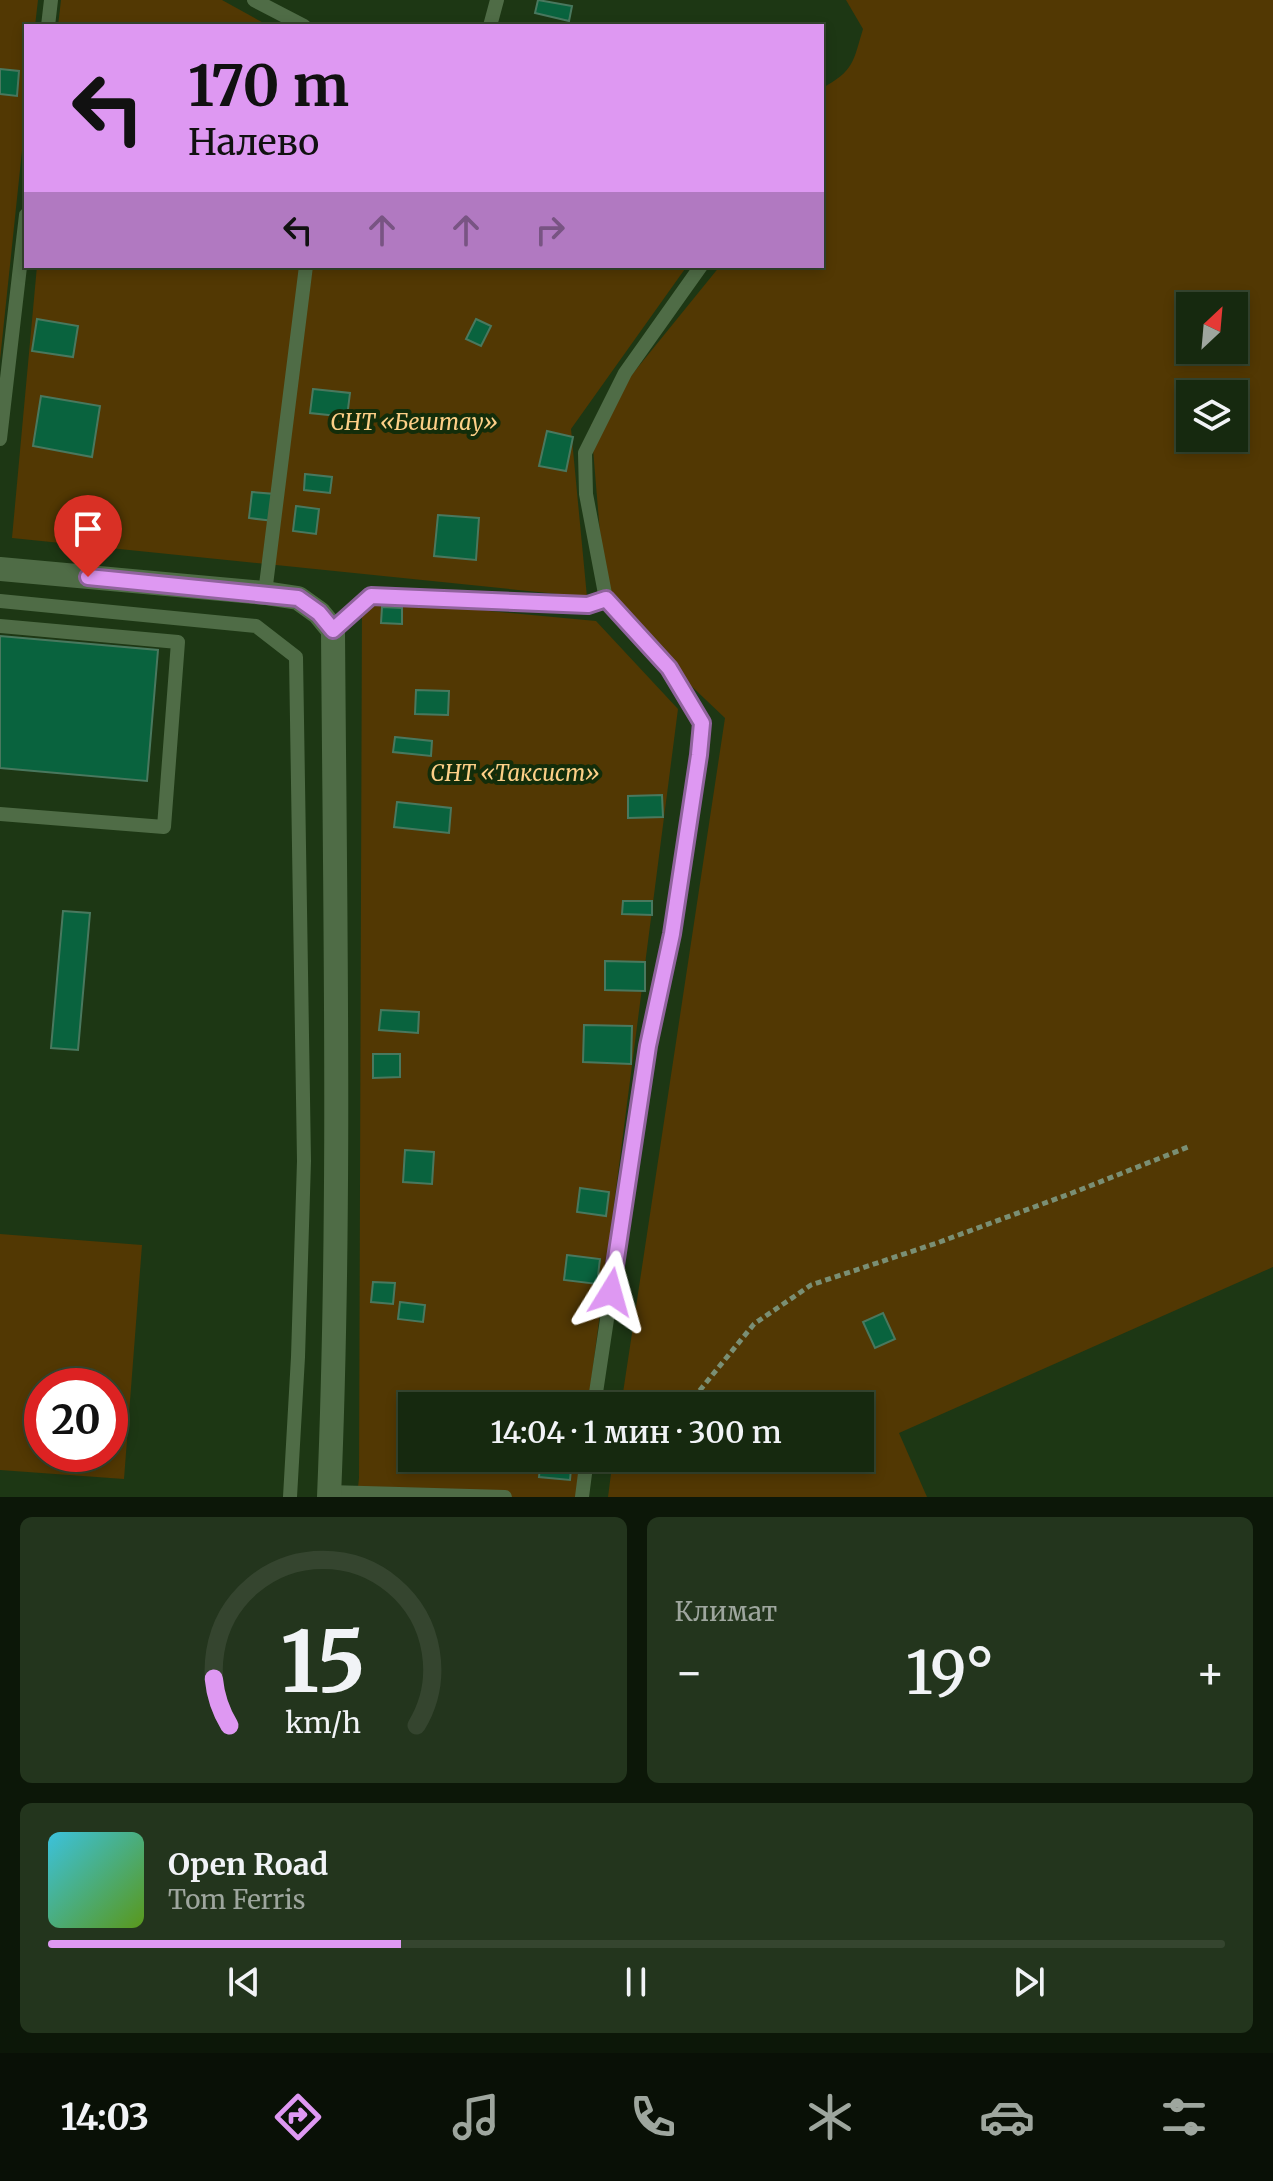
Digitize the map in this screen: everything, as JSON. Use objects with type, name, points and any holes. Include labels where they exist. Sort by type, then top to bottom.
[{"type":"street","points":[[0,569],[298,598],[319,613],[333,630],[337,1203],[329,1494]]},
{"type":"lane","points":[[48,24],[51,0]]},
{"type":"lane","points":[[254,0],[300,24]]},
{"type":"lane","points":[[491,24],[497,0]]},
{"type":"lane","points":[[0,439],[24,232]]},
{"type":"lane","points":[[265,593],[306,268]]},
{"type":"lane","points":[[596,1392],[645,1062],[672,934],[702,723],[669,668],[606,599],[586,494],[585,453],[625,373],[700,268]]},
{"type":"lane","points":[[333,630],[371,596],[588,605],[606,599]]},
{"type":"lane","points":[[0,601],[256,626],[296,657],[304,1161],[290,1497]]},
{"type":"lane","points":[[0,626],[178,642],[164,827],[0,814]]},
{"type":"lane","points":[[582,1497],[585,1472]]},
{"type":"lane","points":[[329,1494],[505,1497]]},
{"type":"path","points":[[698,1392],[754,1324],[811,1285],[937,1243],[1188,1147]]},
{"type":"green space","points":[[0,0],[38,0],[35,24],[24,24],[24,132],[0,360]]},
{"type":"green space","points":[[61,0],[222,0],[265,24],[58,24]]},
{"type":"green space","points":[[846,0],[1273,0],[1273,1267],[899,1433],[927,1497],[608,1497],[611,1472],[874,1472],[874,1392],[623,1392],[725,718],[606,605],[591,425],[718,268],[824,268],[824,87],[851,64],[863,29]]},
{"type":"green space","name":"СНТ «Бештау»","points":[[37,268],[686,268],[571,429],[587,597],[12,538]]},
{"type":"green space","name":"СНТ «Таксист»","points":[[362,599],[596,621],[678,709],[590,1392],[398,1392],[398,1472],[579,1472],[576,1497],[357,1497]]},
{"type":"green space","points":[[0,1234],[142,1245],[128,1427],[128,1368],[24,1368],[24,1472],[0,1470]]},
{"type":"green space","points":[[28,1472],[125,1472],[124,1479]]},
{"type":"building","points":[[538,0],[572,6],[569,21],[535,13]]},
{"type":"building","points":[[0,69],[19,71],[17,96],[0,94]]},
{"type":"building","points":[[37,319],[78,326],[73,357],[32,351]]},
{"type":"building","points":[[476,319],[491,326],[481,346],[466,339]]},
{"type":"building","points":[[313,389],[350,393],[347,417],[310,413]]},
{"type":"building","points":[[41,396],[100,406],[92,457],[33,446]]},
{"type":"building","points":[[547,431],[573,437],[566,471],[539,466]]},
{"type":"building","points":[[305,474],[332,477],[330,493],[304,490]]},
{"type":"building","points":[[252,492],[275,494],[273,521],[249,518]]},
{"type":"building","points":[[296,506],[319,509],[316,534],[293,531]]},
{"type":"building","points":[[438,515],[479,518],[476,560],[434,556]]},
{"type":"building","points":[[382,607],[402,608],[402,624],[381,623]]},
{"type":"building","points":[[0,636],[158,650],[147,781],[0,768]]},
{"type":"building","points":[[416,690],[449,691],[448,715],[415,714]]},
{"type":"building","points":[[395,737],[432,741],[431,756],[393,752]]},
{"type":"building","points":[[662,795],[663,817],[628,818],[628,796]]},
{"type":"building","points":[[397,802],[451,808],[449,833],[394,827]]},
{"type":"building","points":[[623,901],[652,901],[652,915],[622,914]]},
{"type":"building","points":[[63,911],[90,913],[78,1050],[51,1048]]},
{"type":"building","points":[[605,961],[645,962],[645,991],[605,990]]},
{"type":"building","points":[[381,1010],[419,1012],[418,1033],[379,1030]]},
{"type":"building","points":[[584,1025],[632,1026],[631,1064],[583,1062]]},
{"type":"building","points":[[373,1054],[400,1054],[400,1077],[373,1078]]},
{"type":"building","points":[[405,1150],[434,1152],[432,1184],[403,1182]]},
{"type":"building","points":[[580,1188],[609,1192],[606,1216],[577,1212]]},
{"type":"building","points":[[567,1255],[600,1259],[597,1284],[564,1280]]},
{"type":"building","points":[[373,1282],[395,1283],[393,1304],[371,1302]]},
{"type":"building","points":[[400,1302],[425,1305],[423,1322],[398,1319]]},
{"type":"building","points":[[883,1313],[895,1339],[875,1348],[863,1322]]},
{"type":"building","points":[[540,1472],[571,1472],[570,1480],[539,1477]]},
{"type":"route","points":[[88,577],[298,598],[319,613],[333,630],[371,596],[588,605],[606,599],[669,668],[702,723],[672,934],[648,1046],[611,1292]]}]
